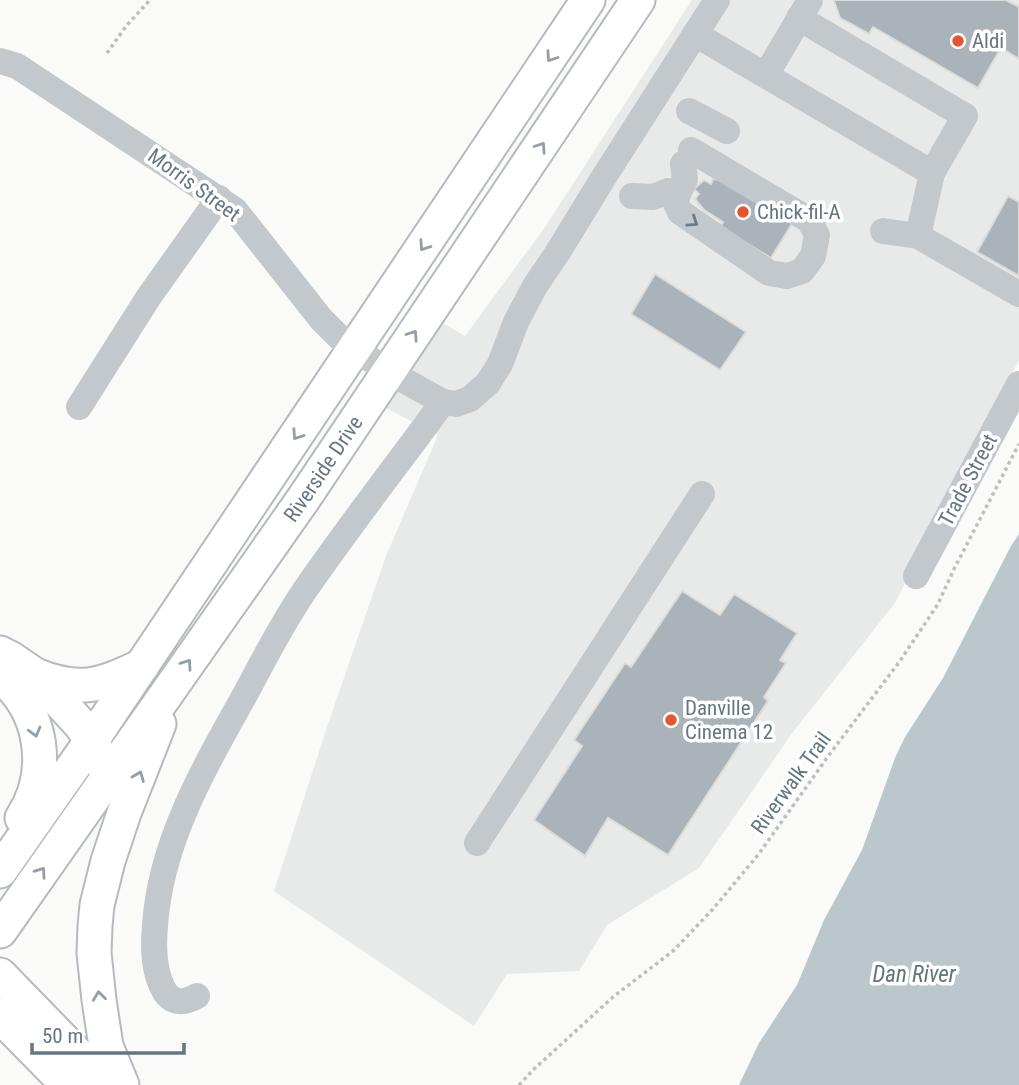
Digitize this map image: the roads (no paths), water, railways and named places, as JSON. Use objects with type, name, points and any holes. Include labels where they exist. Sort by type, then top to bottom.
[{"type":"main road","name":"Riverside Drive","points":[[0,870],[92,740],[588,0]]},
{"type":"main road","name":"Riverside Drive","points":[[1,930],[304,498],[638,0]]},
{"type":"main road","points":[[0,653],[35,675],[92,740],[99,766],[98,782],[91,800]]},
{"type":"main road","points":[[35,675],[71,686],[92,685],[113,680],[142,666]]},
{"type":"main road","points":[[0,676],[23,701],[36,728],[40,754],[40,771],[35,793],[5,849],[0,870]]},
{"type":"main road","points":[[122,1085],[106,1046],[96,977],[94,953],[97,905],[124,813],[157,732],[166,693]]},
{"type":"main road","points":[[0,975],[107,1085]]},
{"type":"main road","points":[[0,1016],[68,1085]]},
{"type":"street","points":[[197,996],[180,1002],[171,999],[164,991],[156,969],[153,946],[162,875],[180,819],[205,766],[304,592],[443,402],[456,404],[470,399],[488,383],[500,364],[516,323],[535,286],[718,0]]},
{"type":"street","points":[[765,75],[805,9],[965,116],[932,173],[918,236]]},
{"type":"street","points":[[695,34],[932,173]]},
{"type":"street","name":"Morris Street","points":[[0,61],[17,66],[235,210],[321,319],[342,340],[389,372],[443,402]]},
{"type":"street","points":[[687,157],[727,131],[689,111]]},
{"type":"street","points":[[687,157],[809,220],[817,235],[813,256],[802,271],[787,276],[769,273],[680,212],[675,201],[685,179],[687,157]]},
{"type":"street","points":[[632,196],[653,197],[668,191]]},
{"type":"street","points":[[79,407],[148,298],[219,198]]},
{"type":"street","points":[[883,231],[918,236],[1019,295]]},
{"type":"street","name":"Trade Street","points":[[916,576],[1019,384]]},
{"type":"street","points":[[477,843],[702,495]]},
{"type":"water","name":"Dan River","points":[[1019,534],[1019,1085],[739,1085],[759,1043],[797,985],[824,920],[862,850],[905,737],[943,678]]},
{"type":"place","name":"Aldi","points":[[958,41]]},
{"type":"place","name":"Chick-fil-A","points":[[743,212]]},
{"type":"place","name":"Danville Cinema 12","points":[[671,720]]}]
